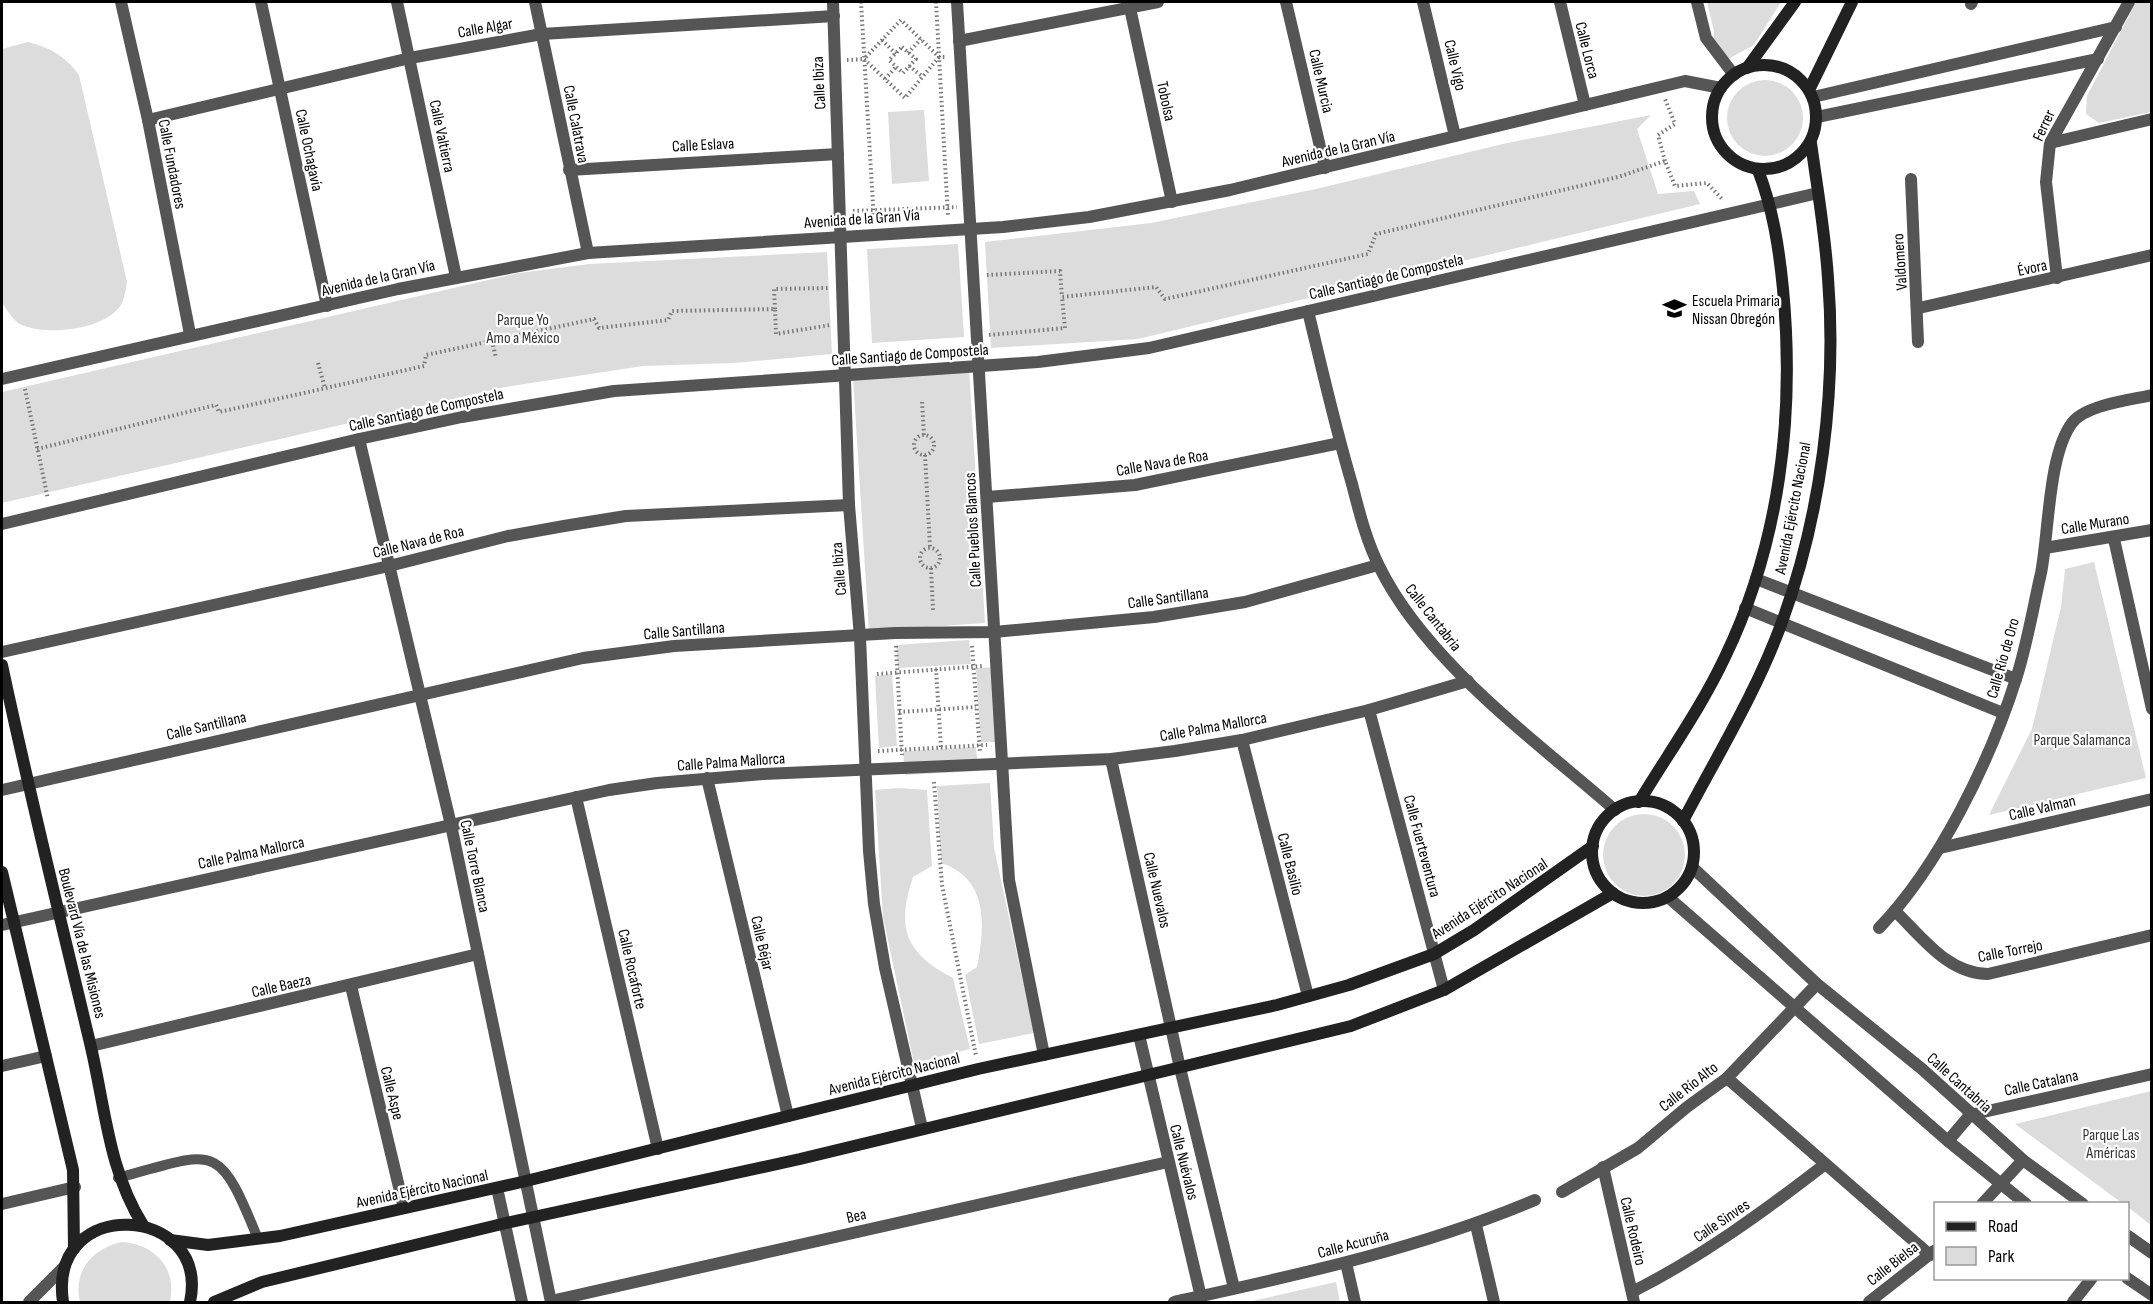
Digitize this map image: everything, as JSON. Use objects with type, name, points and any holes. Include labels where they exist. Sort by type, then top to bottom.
[{"type":"street","name":"Calle Fundadores","points":[[121,2],[148,120],[190,334]]},
{"type":"street","name":"Calle Ochagavía","points":[[261,2],[327,306]]},
{"type":"street","name":"Calle Valtierra","points":[[397,2],[456,277]]},
{"type":"street","name":"Calle Calatrava","points":[[535,2],[588,253]]},
{"type":"street","name":"Calle Ibiza","points":[[833,2],[833,60],[841,210],[849,505],[860,637],[865,771],[874,904],[922,1128]]},
{"type":"street","name":"Calle Pueblos Blancos","points":[[957,2],[1001,762],[1013,902],[1044,1054]]},
{"type":"street","points":[[959,40],[1158,2]]},
{"type":"street","name":"Calle Murcia","points":[[1287,2],[1325,168]]},
{"type":"street","name":"Calle Vigo","points":[[1424,2],[1455,136]]},
{"type":"street","name":"Calle Lorca","points":[[1560,2],[1586,105]]},
{"type":"street","points":[[1697,2],[1706,38],[1734,75]]},
{"type":"street","points":[[1747,68],[1795,2]]},
{"type":"street","points":[[1811,93],[1852,2]]},
{"type":"street","name":"Ferrer","points":[[2057,278],[2046,182],[2050,143],[2129,2]]},
{"type":"street","name":"Tobolsa","points":[[1130,8],[1172,202]]},
{"type":"street","name":"Calle Algar","points":[[148,120],[410,58],[542,34],[834,16]]},
{"type":"street","points":[[1811,93],[2116,27]]},
{"type":"street","points":[[1817,117],[2098,59]]},
{"type":"street","points":[[1765,65],[1782,68],[1798,76],[1811,93],[1817,117],[1811,143],[1798,158],[1779,168],[1758,170],[1741,165],[1726,154],[1716,140],[1712,122],[1713,104],[1721,88],[1734,75],[1747,68],[1765,65]]},
{"type":"street","name":"Avenida de la Gran Vía","points":[[2,379],[190,334],[456,277],[588,253],[969,229],[1089,217],[1172,202],[1325,168],[1684,81],[1721,88]]},
{"type":"street","points":[[2050,143],[2151,119]]},
{"type":"street","name":"Avenida Ejército Nacional","points":[[1683,821],[1752,689],[1781,624],[1791,594],[1820,471],[1827,398],[1828,279],[1811,143]]},
{"type":"street","name":"Calle Eslava","points":[[569,170],[838,154]]},
{"type":"street","name":"Avenida Ejército Nacional","points":[[1639,802],[1725,658],[1756,579],[1772,526],[1781,471],[1787,400],[1787,329],[1772,205],[1758,170]]},
{"type":"street","name":"Valdomero","points":[[1911,179],[1919,308],[1918,342]]},
{"type":"street","name":"Calle Santiago de Compostela","points":[[2,524],[52,514],[359,439],[462,417],[614,391],[1094,357],[1149,348],[1201,338],[1308,311],[1818,193]]},
{"type":"street","name":"Évora","points":[[1919,308],[2151,255]]},
{"type":"street","name":"Calle Cantabria","points":[[1308,311],[1340,443],[1364,528],[1378,565],[1407,612],[1444,658],[1615,810]]},
{"type":"street","name":"Calle Río de Oro","points":[[1880,928],[1940,848],[1971,788],[2003,713],[2016,678],[2044,548],[2056,465],[2064,438],[2073,422],[2086,411],[2151,395]]},
{"type":"street","name":"Calle Torre Blanca","points":[[359,439],[450,825],[551,1302]]},
{"type":"street","name":"Calle Nava de Roa","points":[[987,497],[1135,485],[1340,443]]},
{"type":"street","name":"Calle Nava de Roa","points":[[2,652],[389,566],[508,536],[626,516],[849,505]]},
{"type":"street","name":"Calle Murano","points":[[2044,548],[2114,539],[2151,530]]},
{"type":"street","points":[[2114,539],[2146,668],[2151,709]]},
{"type":"street","name":"Calle Santillana","points":[[2,790],[583,658],[710,644],[860,637],[896,633],[994,632],[1154,616],[1214,608],[1310,586],[1378,565]]},
{"type":"street","points":[[1756,579],[2016,678]]},
{"type":"street","points":[[1745,608],[2003,713]]},
{"type":"street","name":"Boulevard Vía de las Misiones","points":[[2,665],[27,783],[91,1046],[118,1178],[128,1202],[142,1225]]},
{"type":"street","name":"Calle Palma Mallorca","points":[[7,924],[576,797],[657,783],[707,778],[1001,762],[1111,759],[1242,740],[1369,710],[1468,681]]},
{"type":"street","name":"Calle Fuerteventura","points":[[1369,710],[1444,990]]},
{"type":"street","name":"Calle Basilio","points":[[1242,740],[1308,996]]},
{"type":"street","name":"Calle Nuevalos","points":[[1111,759],[1172,1028]]},
{"type":"street","name":"Calle Béjar","points":[[707,778],[788,1116]]},
{"type":"street","name":"Calle Rocaforte","points":[[576,797],[658,1149]]},
{"type":"street","name":"Calle Valman","points":[[1940,848],[2151,799]]},
{"type":"street","points":[[1639,802],[1663,806],[1683,821],[1693,843],[1692,867],[1687,879],[1668,897],[1646,903],[1635,902],[1613,893],[1596,872],[1593,846],[1600,826],[1615,810],[1639,802]]},
{"type":"street","name":"Avenida Ejército Nacional","points":[[170,1240],[208,1245],[258,1239],[404,1208],[526,1181],[978,1069],[1172,1028],[1308,996],[1389,972],[1434,954],[1474,930],[1593,846]]},
{"type":"street","name":"Calle Cantabria","points":[[1692,867],[1817,984],[1922,1069],[2023,1160],[2082,1202]]},
{"type":"street","points":[[2,872],[7,924],[46,1056],[75,1187],[74,1249]]},
{"type":"street","points":[[214,1302],[262,1282],[506,1223],[800,1159],[1351,1026],[1444,990],[1613,893]]},
{"type":"street","points":[[1668,897],[1948,1141],[2025,1202]]},
{"type":"street","name":"Calle Torrejo","points":[[1895,911],[1941,956],[1972,974],[1997,972],[2151,935]]},
{"type":"street","name":"Calle Baeza","points":[[91,1046],[478,954]]},
{"type":"street","name":"Calle Río Alto","points":[[1562,1192],[1638,1148],[1726,1078],[1817,984]]},
{"type":"street","name":"Calle Aspe","points":[[351,986],[404,1208]]},
{"type":"street","points":[[1172,1028],[1234,1288]]},
{"type":"street","name":"Calle Nuévalos","points":[[1139,1035],[1147,1076],[1202,1296]]},
{"type":"street","points":[[2,1066],[46,1056]]},
{"type":"street","name":"Calle Catalana","points":[[1970,1114],[2151,1074]]},
{"type":"street","points":[[1726,1078],[1824,1165],[1933,1252]]},
{"type":"street","points":[[1948,1141],[1970,1114]]},
{"type":"street","points":[[1983,1202],[2023,1160]]},
{"type":"street","name":"Bea","points":[[551,1302],[1168,1162]]},
{"type":"street","name":"Calle Sinves","points":[[1633,1297],[1768,1208],[1824,1165]]},
{"type":"street","name":"Calle Rodeiro","points":[[1603,1167],[1633,1297]]},
{"type":"street","points":[[2,1204],[75,1187]]},
{"type":"street","points":[[497,1188],[522,1302]]},
{"type":"street","name":"Calle Acuruña","points":[[1174,1302],[1346,1263],[1476,1225],[1535,1200]]},
{"type":"street","points":[[29,1302],[64,1267],[74,1249],[87,1235],[105,1227],[123,1223],[142,1225],[170,1240],[184,1257],[191,1278],[189,1302]]},
{"type":"street","points":[[1476,1225],[1494,1302]]},
{"type":"street","points":[[2129,1237],[2151,1252]]},
{"type":"street","name":"Calle Bielsa","points":[[1869,1302],[1933,1252]]},
{"type":"street","points":[[1346,1263],[1355,1302]]},
{"type":"street","points":[[63,1302],[61,1287],[64,1267]]},
{"type":"street","points":[[2129,1279],[2151,1295]]},
{"type":"street","points":[[2073,1302],[2090,1280]]},
{"type":"lane","points":[[118,1178],[198,1158],[214,1161],[229,1175],[241,1195],[258,1239]]},
{"type":"path","points":[[861,2],[874,212],[873,234]]},
{"type":"path","points":[[936,2],[948,229]]},
{"type":"path","points":[[864,59],[901,20],[939,57]]},
{"type":"path","points":[[908,53],[921,39]]},
{"type":"path","points":[[882,40],[896,54]]},
{"type":"path","points":[[902,47],[908,53],[916,59],[903,73],[890,60],[902,47]]},
{"type":"path","points":[[864,59],[905,98],[939,57]]},
{"type":"path","points":[[909,66],[923,77]]},
{"type":"path","points":[[885,79],[896,67]]},
{"type":"path","points":[[1661,87],[1675,124],[1658,135],[1675,186],[1707,183],[1735,214]]},
{"type":"path","points":[[1062,297],[1156,287],[1165,299],[1368,254],[1376,234],[1618,177],[1665,161]]},
{"type":"path","points":[[841,210],[874,212],[969,207]]},
{"type":"path","points":[[973,276],[1060,271],[1065,328],[976,337]]},
{"type":"path","points":[[832,316],[830,325],[776,334],[774,289],[837,288]]},
{"type":"path","points":[[37,449],[216,405],[219,412],[424,366],[426,355],[594,319],[599,328],[668,320],[672,311],[775,309]]},
{"type":"path","points":[[492,341],[496,358]]},
{"type":"path","points":[[318,363],[325,388]]},
{"type":"path","points":[[22,374],[52,514]]},
{"type":"path","points":[[922,402],[924,435]]},
{"type":"path","points":[[924,435],[931,437],[935,446],[932,452],[925,455],[917,453],[914,447],[915,440],[924,435]]},
{"type":"path","points":[[925,455],[930,547]]},
{"type":"path","points":[[930,547],[939,552],[941,558],[938,565],[931,568],[923,566],[920,559],[924,550],[930,547]]},
{"type":"path","points":[[931,568],[933,610]]},
{"type":"path","points":[[896,633],[898,712],[903,768]]},
{"type":"path","points":[[972,639],[980,764]]},
{"type":"path","points":[[861,677],[896,671],[995,664]]},
{"type":"path","points":[[936,669],[941,747]]},
{"type":"path","points":[[898,712],[976,707]]},
{"type":"path","points":[[865,752],[988,745]]},
{"type":"path","points":[[933,766],[942,885],[978,1069]]},
{"type":"green space","points":[[1707,2],[1781,2],[1754,45],[1726,60],[1712,51],[1714,31]]},
{"type":"green space","points":[[2136,2],[2151,2],[2151,112],[2099,123],[2086,114],[2087,96]]},
{"type":"green space","points":[[28,42],[57,54],[79,75],[127,282],[123,301],[116,311],[105,319],[76,328],[45,330],[31,328],[17,322],[2,303],[2,49]]},
{"type":"green space","points":[[1765,80],[1779,83],[1792,91],[1800,104],[1803,118],[1800,132],[1792,145],[1779,153],[1765,156],[1751,153],[1738,145],[1730,132],[1727,118],[1730,104],[1738,91],[1751,83]]},
{"type":"green space","points":[[924,110],[929,181],[892,184],[888,112]]},
{"type":"green space","points":[[1651,115],[1637,129],[1658,194],[1694,191],[1700,204],[1138,339],[991,348],[985,242],[1151,223],[1316,189],[1507,143]]},
{"type":"green space","points":[[958,244],[964,337],[872,343],[867,249]]},
{"type":"green space","name":"Parque Yo Amo a México","points":[[827,252],[832,354],[734,363],[643,366],[505,387],[2,503],[2,392],[519,273],[589,264]]},
{"type":"green space","points":[[969,369],[985,623],[869,631],[853,377]]},
{"type":"green space","name":"Parque Salamanca","points":[[2094,562],[2146,778],[1989,815],[2032,729],[2061,607],[2065,569]]},
{"type":"green space","points":[[969,640],[971,664],[898,668],[896,645]]},
{"type":"green space","points":[[999,667],[1003,742],[981,742],[976,668]]},
{"type":"green space","points":[[892,674],[897,746],[879,748],[875,676]]},
{"type":"green space","points":[[976,747],[978,771],[905,775],[903,751]]},
{"type":"green space","points":[[990,783],[994,848],[1034,1033],[979,1044],[965,975],[977,967],[982,936],[980,906],[976,892],[968,880],[957,870],[941,863],[937,786]]},
{"type":"green space","points":[[899,788],[927,790],[932,866],[913,877],[905,911],[909,937],[915,949],[924,959],[953,978],[970,1049],[914,1063],[883,917],[875,790]]},
{"type":"green space","points":[[1644,814],[1660,817],[1673,826],[1682,839],[1685,855],[1682,871],[1673,884],[1660,893],[1644,896],[1628,893],[1615,884],[1606,871],[1603,855],[1606,839],[1615,826],[1628,817]]},
{"type":"green space","name":"Parque Las Américas","points":[[2151,1091],[2151,1225],[2129,1208],[2129,1202],[2121,1202],[2015,1124]]},
{"type":"green space","points":[[121,1242],[144,1247],[161,1260],[170,1279],[170,1302],[80,1302],[79,1281],[87,1263],[101,1250]]},
{"type":"green space","points":[[1336,1282],[1340,1302],[1248,1302]]},
{"type":"place","name":"Escuela Primaria Nissan Obregón","points":[[1674,309]]}]
